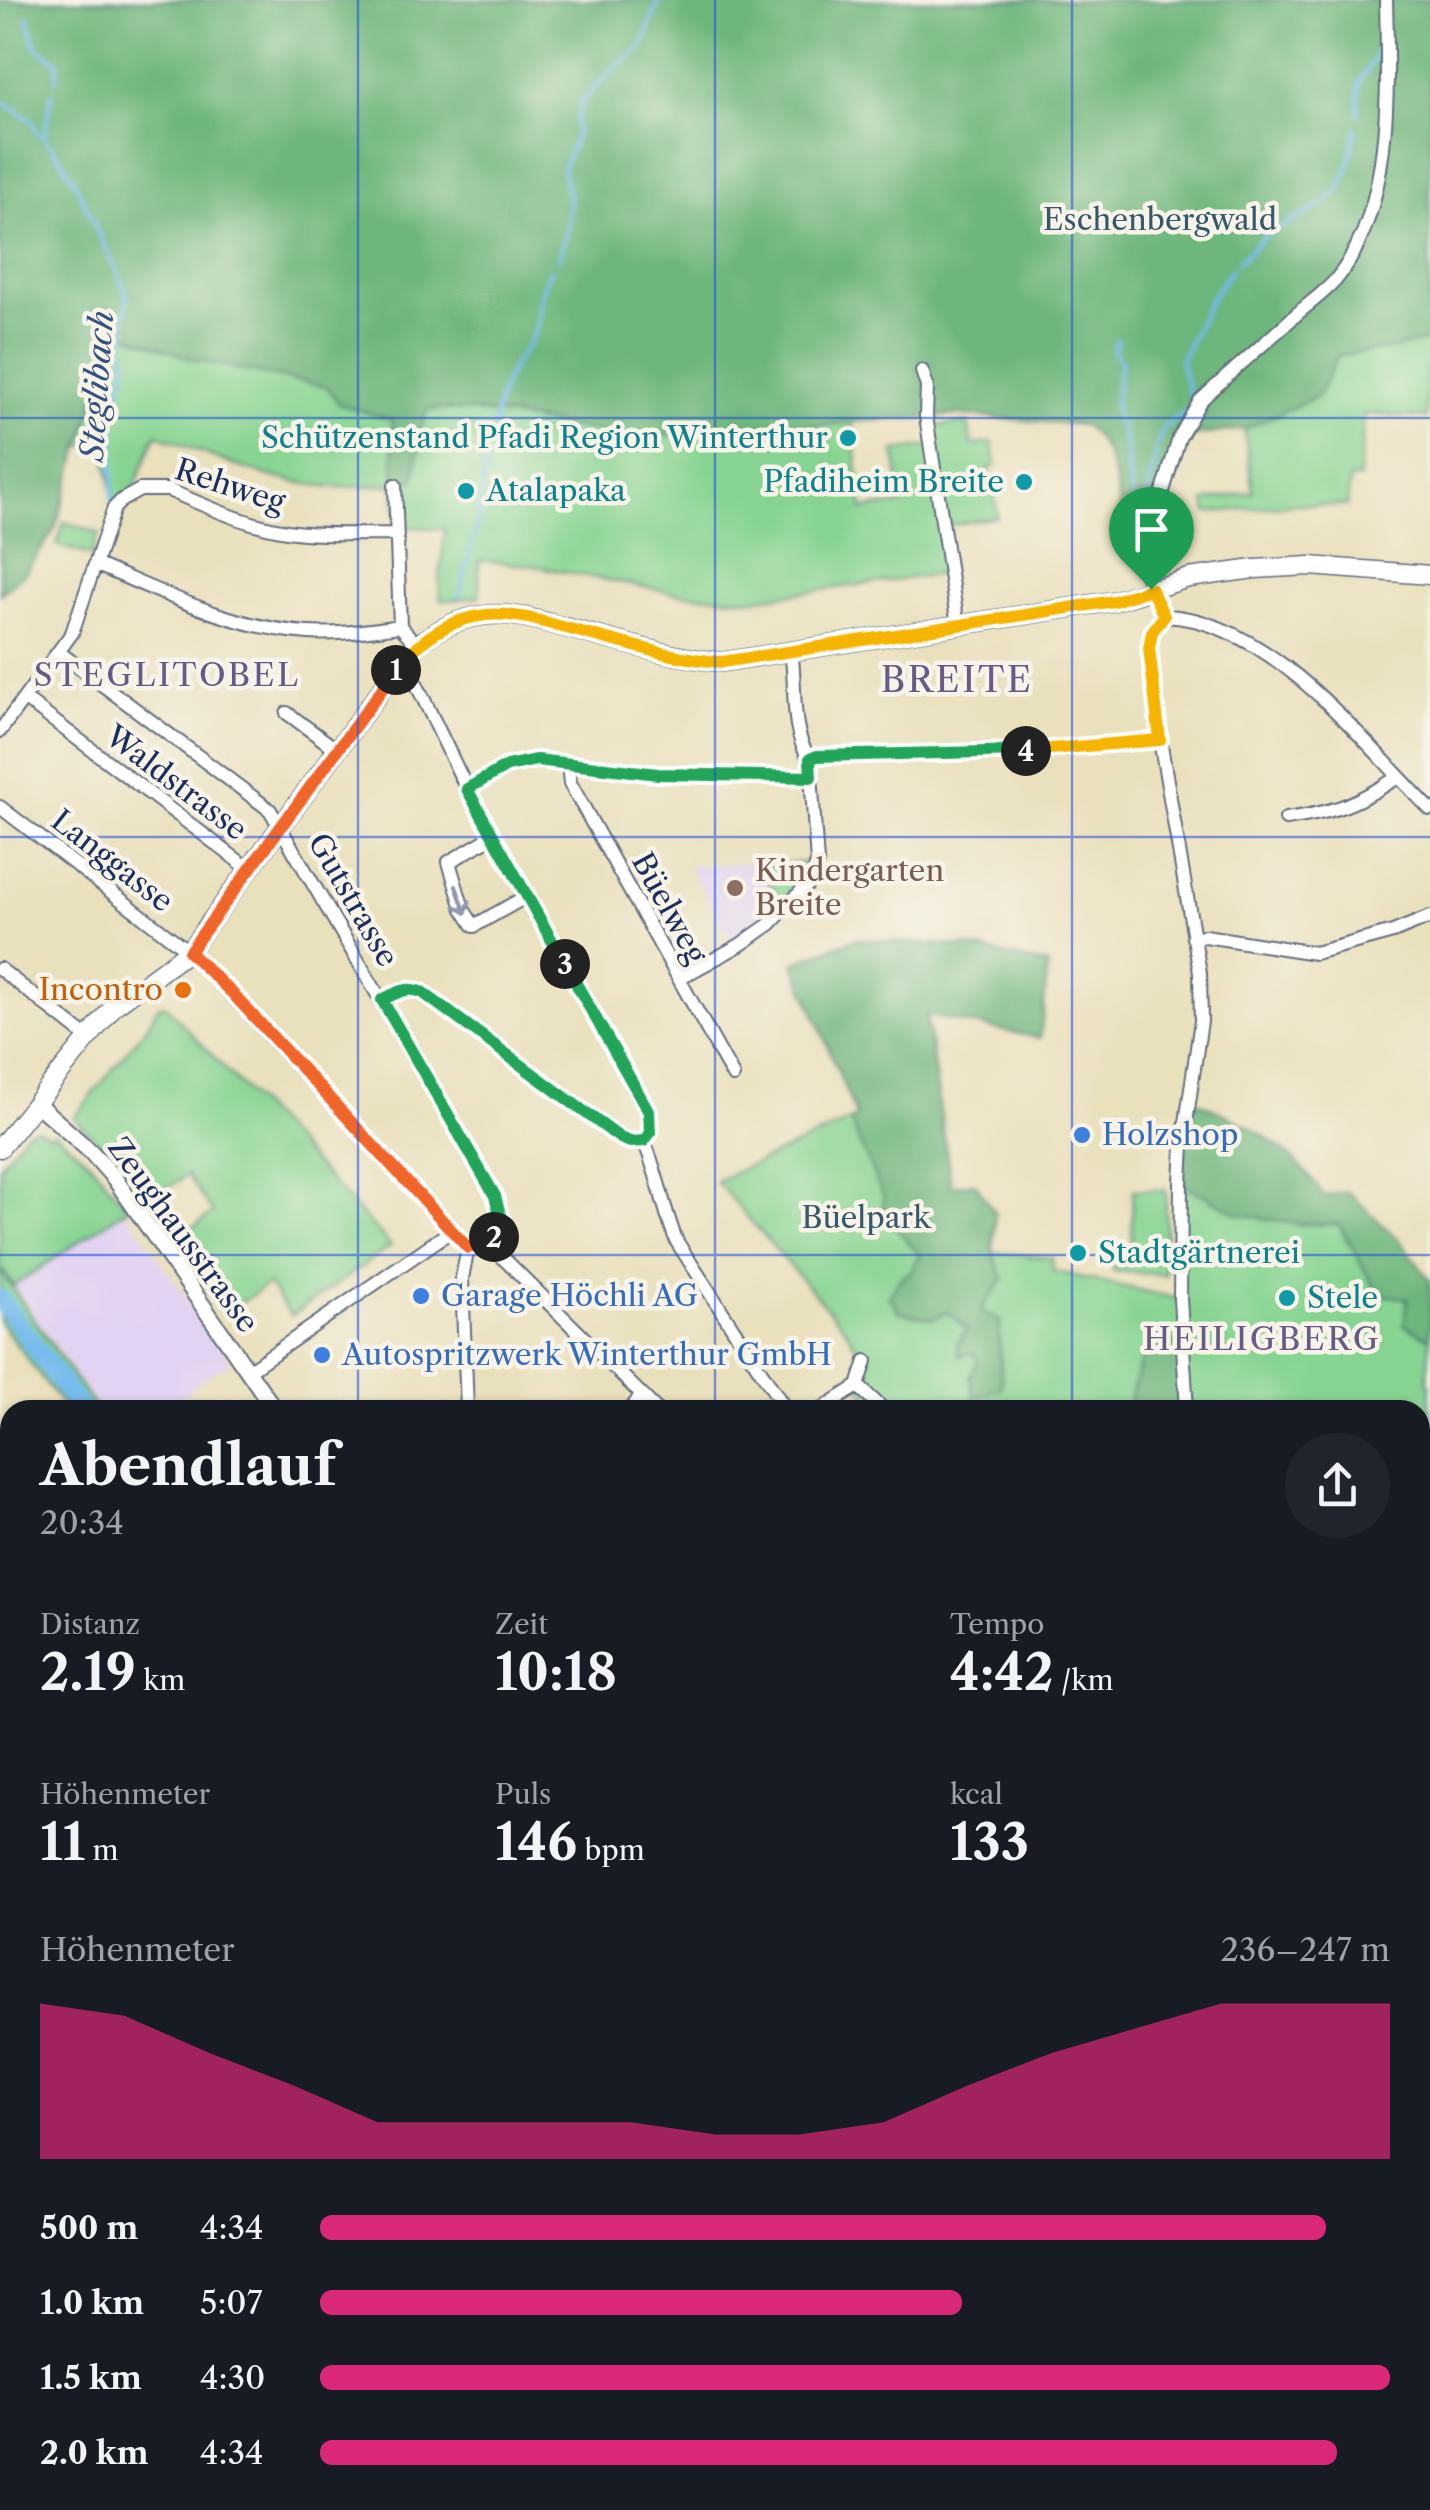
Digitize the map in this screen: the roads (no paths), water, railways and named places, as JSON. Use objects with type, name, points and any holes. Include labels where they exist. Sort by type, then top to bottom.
[{"type":"main road","points":[[0,1148],[124,997],[189,952],[399,667],[417,645],[435,632],[476,617],[506,615],[698,660],[722,662],[1114,601],[1189,578],[1286,566],[1430,575]]},
{"type":"street","points":[[1164,616],[1144,567],[1144,551],[1186,424],[1200,401],[1338,278],[1359,240],[1374,194],[1382,150],[1388,74],[1386,0]]},
{"type":"street","points":[[922,371],[958,626]]},
{"type":"street","points":[[395,484],[400,626],[417,645]]},
{"type":"street","name":"Rehweg","points":[[0,731],[72,633],[114,508],[132,493],[154,488],[284,530],[324,535],[396,534]]},
{"type":"street","points":[[97,565],[204,610],[268,629],[311,634],[400,626]]},
{"type":"street","points":[[1164,616],[1152,632],[1149,648],[1160,740],[1200,973],[1201,1021],[1181,1183],[1180,1299],[1186,1400]]},
{"type":"street","points":[[1164,616],[1203,622],[1255,645],[1290,668],[1430,809]]},
{"type":"street","points":[[680,978],[770,924],[812,880],[817,863],[814,787],[797,717],[791,652]]},
{"type":"street","name":"Gutstrasse","points":[[60,653],[270,810],[495,1196],[502,1222],[498,1234],[487,1242]]},
{"type":"street","points":[[382,1000],[412,988],[422,992],[620,1138],[644,1141],[650,1133],[649,1112],[467,789],[414,679],[399,667]]},
{"type":"street","name":"Waldstrasse","points":[[25,699],[249,870]]},
{"type":"street","points":[[287,713],[337,750]]},
{"type":"street","points":[[810,759],[1055,750],[1160,740]]},
{"type":"street","points":[[467,789],[507,766],[524,762],[658,774],[811,777]]},
{"type":"street","name":"Büelweg","points":[[568,764],[570,783],[733,1076]]},
{"type":"street","points":[[1286,819],[1328,813],[1357,803],[1398,777]]},
{"type":"street","name":"Langgasse","points":[[0,807],[189,952],[232,993],[468,1248]]},
{"type":"street","points":[[494,836],[449,862],[463,909],[474,926],[527,896]]},
{"type":"street","points":[[1194,938],[1205,936],[1315,953],[1394,932],[1430,917]]},
{"type":"street","points":[[0,969],[88,1038]]},
{"type":"street","name":"Zeughausstrasse","points":[[36,1103],[91,1152],[115,1180],[268,1400]]},
{"type":"street","points":[[644,1141],[656,1167],[676,1242],[779,1400]]},
{"type":"street","points":[[248,1371],[451,1232]]},
{"type":"street","points":[[467,1400],[462,1278],[468,1248],[487,1242],[646,1400]]},
{"type":"street","points":[[836,1400],[858,1386],[866,1361]]},
{"type":"street","points":[[858,1386],[873,1400]]},
{"type":"street","points":[[639,1400],[642,1396]]},
{"type":"waterway","points":[[559,259],[568,224],[569,198],[562,170],[577,132],[575,124],[582,102],[613,69],[641,48],[659,0]]},
{"type":"waterway","points":[[28,17],[35,46],[58,62],[56,80]]},
{"type":"waterway","points":[[1358,114],[1359,83],[1379,51]]},
{"type":"waterway","name":"Steglibach","points":[[52,93],[44,138],[76,184],[116,268]]},
{"type":"waterway","points":[[0,100],[33,121],[36,132],[44,138]]},
{"type":"waterway","points":[[1238,262],[1266,235],[1337,193],[1348,169],[1356,129]]},
{"type":"waterway","points":[[459,596],[477,525],[488,442],[493,437],[499,399],[510,371],[533,336],[544,284],[551,270]]},
{"type":"waterway","points":[[1157,447],[1163,429],[1193,404],[1180,361],[1211,298],[1231,270]]},
{"type":"waterway","name":"Steglibach","points":[[117,271],[128,297],[126,337]]},
{"type":"waterway","points":[[1117,340],[1113,353],[1122,362],[1118,374]]},
{"type":"waterway","name":"Steglibach","points":[[112,505],[115,408],[126,368],[124,347]]},
{"type":"waterway","points":[[1118,379],[1115,410],[1127,457]]},
{"type":"waterway","points":[[1142,507],[1146,504],[1156,453]]},
{"type":"waterway","points":[[1127,461],[1134,506]]},
{"type":"waterway","points":[[0,1299],[74,1400]]},
{"type":"place","name":"Schützenstand Pfadi Region Winterthur","points":[[848,438]]},
{"type":"place","name":"Pfadiheim Breite","points":[[1024,482]]},
{"type":"place","name":"Atalapaka","points":[[466,491]]},
{"type":"place","name":"Kindergarten Breite","points":[[735,888]]},
{"type":"place","name":"Incontro","points":[[183,990]]},
{"type":"place","name":"Holzshop","points":[[1082,1135]]},
{"type":"place","name":"Stadtgärtnerei","points":[[1078,1253]]},
{"type":"place","name":"Garage Höchli AG","points":[[421,1296]]},
{"type":"place","name":"Stele","points":[[1287,1298]]},
{"type":"place","name":"Autospritzwerk Winterthur GmbH","points":[[322,1355]]},
{"type":"district","name":"STEGLITOBEL","points":[[167,675]]},
{"type":"district","name":"BREITE","points":[[957,680]]},
{"type":"district","name":"HEILIGBERG","points":[[1262,1339]]},
{"type":"park label","name":"Eschenbergwald","points":[[1160,220]]},
{"type":"park label","name":"Büelpark","points":[[866,1218]]}]
